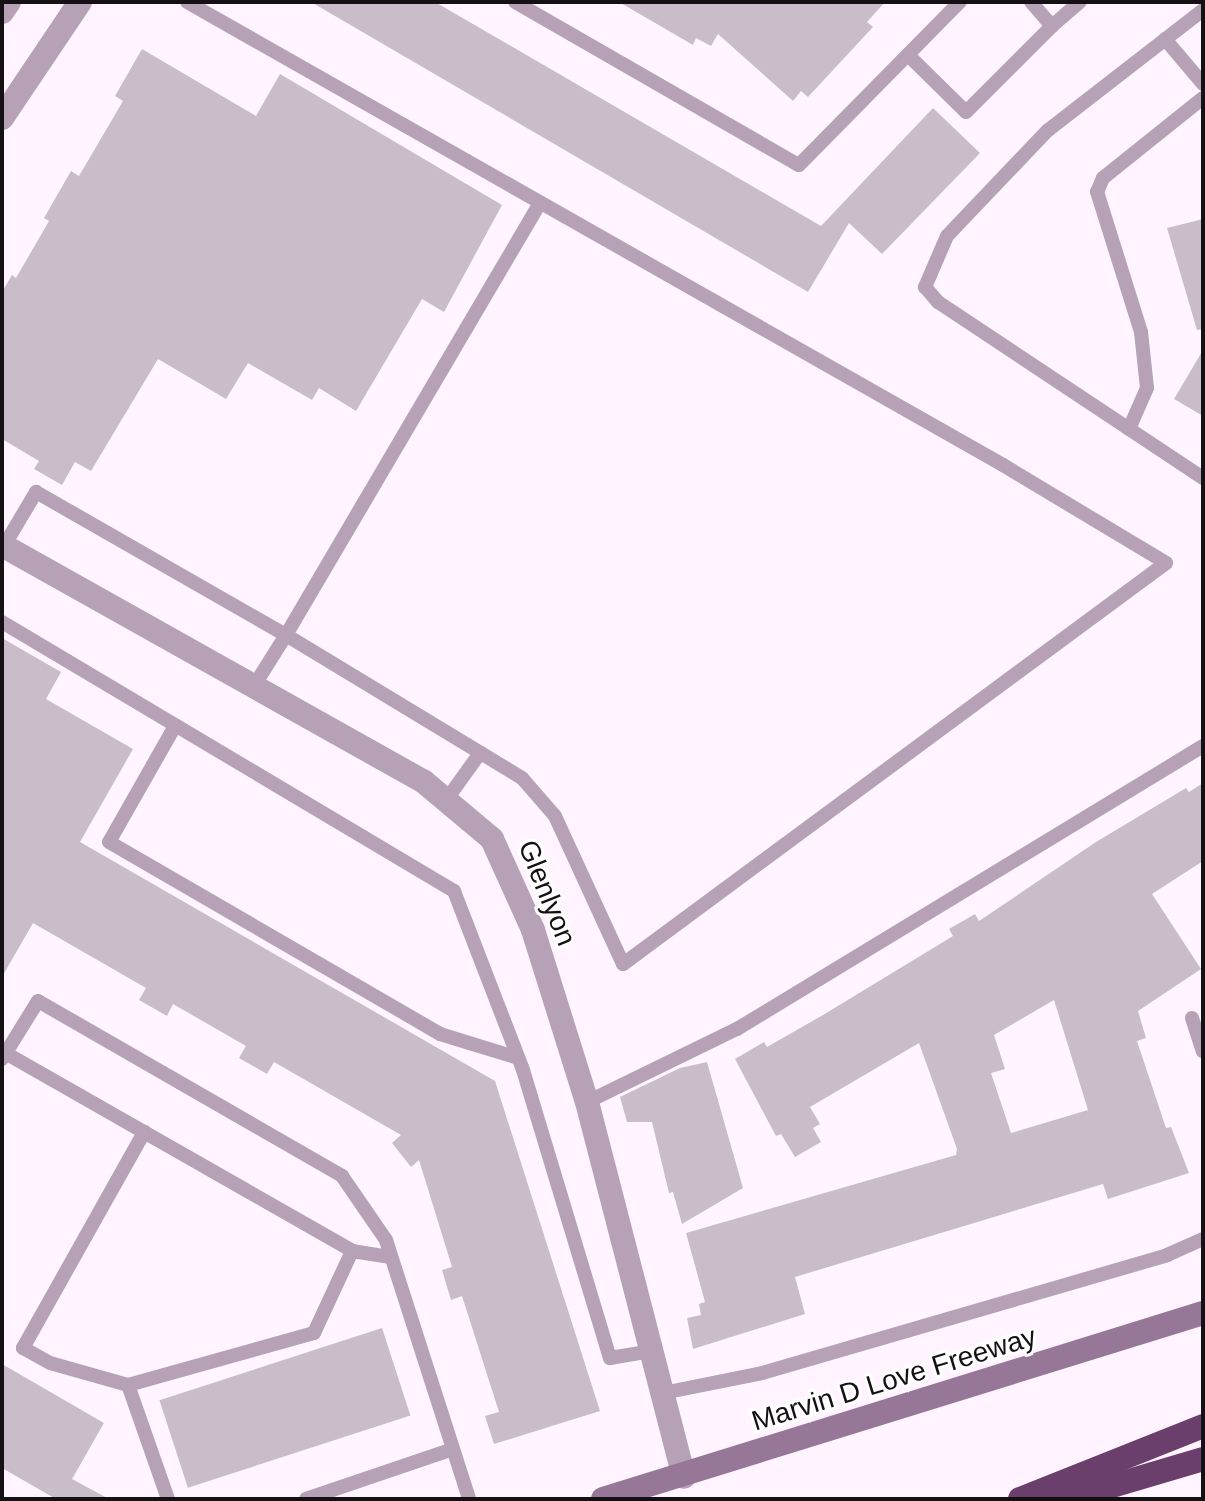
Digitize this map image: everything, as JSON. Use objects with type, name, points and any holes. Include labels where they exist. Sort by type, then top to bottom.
[{"type":"highway","points":[[1020,1499],[1203,1426]]},
{"type":"highway","points":[[1068,1499],[1203,1459]]},
{"type":"main road","name":"Marvin D Love Freeway","points":[[603,1499],[684,1477],[1203,1313]]},
{"type":"street","points":[[2,12],[9,2]]},
{"type":"street","points":[[2,118],[80,2]]},
{"type":"street","name":"Glenlyon","points":[[3,545],[447,799],[492,839],[510,873],[587,1102],[684,1477]]},
{"type":"lane","points":[[3,545],[36,492],[286,635],[522,778],[555,816],[623,964],[1166,563],[187,2]]},
{"type":"lane","points":[[515,2],[799,165],[960,2]]},
{"type":"lane","points":[[1031,2],[1052,26]]},
{"type":"lane","points":[[908,55],[966,112],[1080,2]]},
{"type":"lane","points":[[1203,10],[1047,131],[947,236],[925,287],[938,302],[1203,478]]},
{"type":"lane","points":[[1165,39],[1203,84]]},
{"type":"lane","points":[[1129,429],[1147,388],[1141,332],[1097,192],[1103,178],[1203,98]]},
{"type":"lane","points":[[254,686],[540,203]]},
{"type":"lane","points":[[2,622],[454,891],[518,1058],[610,1358],[652,1351]]},
{"type":"lane","points":[[175,726],[109,842],[440,1034],[518,1058]]},
{"type":"lane","points":[[587,1102],[737,1029],[1203,746]]},
{"type":"lane","points":[[447,799],[480,753]]},
{"type":"lane","points":[[391,1257],[352,1251],[3,1054],[38,1001],[342,1176],[386,1240],[469,1499]]},
{"type":"lane","points":[[1192,1018],[1203,1051]]},
{"type":"lane","points":[[144,1132],[23,1348],[50,1363],[128,1385],[314,1333],[352,1251]]},
{"type":"lane","points":[[663,1393],[762,1373],[1167,1255],[1203,1239]]},
{"type":"lane","points":[[128,1385],[168,1499]]},
{"type":"lane","points":[[306,1499],[453,1449]]},
{"type":"building","points":[[311,2],[435,2],[821,226],[933,108],[980,153],[882,254],[849,223],[808,292]]},
{"type":"building","points":[[619,2],[885,2],[867,22],[873,27],[808,97],[801,91],[793,101],[718,34],[711,46],[696,38],[693,45]]},
{"type":"building","points":[[142,49],[256,116],[280,74],[502,205],[444,312],[422,299],[356,411],[319,388],[312,400],[248,363],[226,399],[158,359],[91,471],[75,462],[62,485],[34,469],[39,461],[2,439],[2,292],[12,275],[16,278],[49,221],[44,218],[71,171],[79,176],[123,101],[115,96]]},
{"type":"building","points":[[1203,219],[1203,329],[1197,330],[1167,228]]},
{"type":"building","points":[[1203,350],[1203,416],[1174,399]]},
{"type":"building","points":[[2,638],[61,672],[46,699],[133,749],[80,842],[495,1081],[600,1411],[494,1444],[485,1416],[499,1412],[462,1296],[451,1300],[442,1270],[452,1267],[419,1160],[411,1167],[392,1143],[401,1135],[274,1062],[267,1074],[239,1058],[246,1046],[173,1004],[167,1016],[139,1000],[146,988],[33,923],[2,977]]},
{"type":"building","points":[[1203,783],[1203,861],[1152,894],[1201,969],[1138,1011],[1146,1038],[1137,1041],[1166,1128],[1171,1127],[1189,1173],[1108,1199],[1103,1184],[795,1277],[805,1314],[693,1349],[687,1318],[701,1315],[699,1304],[705,1302],[686,1233],[956,1155],[957,1149],[919,1043],[810,1107],[820,1124],[813,1128],[821,1142],[795,1157],[781,1134],[776,1136],[735,1059],[764,1042],[767,1047],[823,1015],[953,936],[949,929],[975,914],[979,921],[1096,842],[1186,788],[1189,792]],"holes":[[[1054,1000],[1088,1110],[1011,1133],[991,1073],[1005,1069],[994,1035]]]},
{"type":"building","points":[[707,1062],[743,1188],[682,1224],[673,1192],[669,1193],[652,1122],[627,1122],[620,1097],[680,1068]]},
{"type":"building","points":[[382,1328],[410,1415],[188,1488],[159,1400]]},
{"type":"building","points":[[2,1364],[104,1423],[72,1479],[109,1499],[56,1499],[2,1468]]}]
